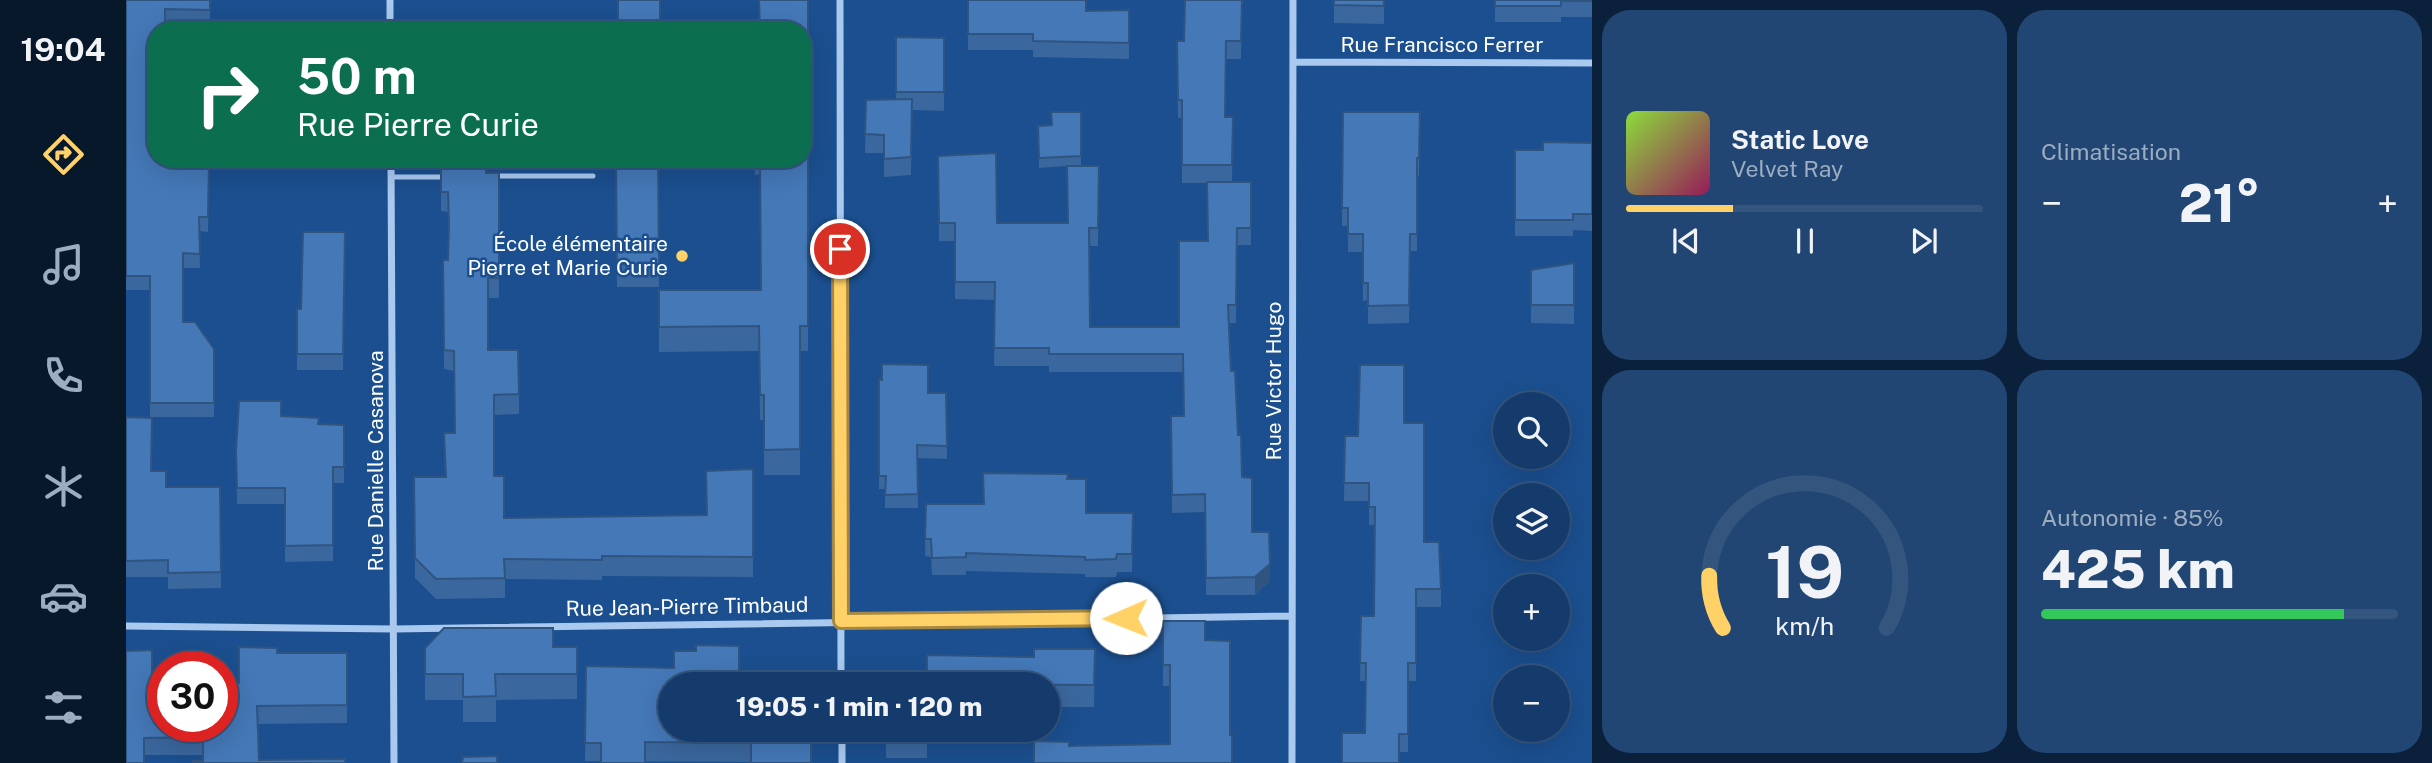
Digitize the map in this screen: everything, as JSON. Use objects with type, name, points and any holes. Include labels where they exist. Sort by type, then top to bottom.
[{"type":"street","points":[[390,0],[390,21]]},
{"type":"street","points":[[840,0],[841,672]]},
{"type":"street","name":"Rue Victor Hugo","points":[[1293,0],[1293,763]]},
{"type":"street","name":"Rue Francisco Ferrer","points":[[1293,62],[1592,63]]},
{"type":"street","name":"Rue Danielle Casanova","points":[[391,168],[394,763]]},
{"type":"street","name":"Rue Jean-Pierre Timbaud","points":[[126,626],[394,629],[1291,616]]},
{"type":"street","points":[[842,742],[842,763]]},
{"type":"lane","points":[[485,176],[593,176]]},
{"type":"lane","points":[[391,177],[458,177]]},
{"type":"building","points":[[126,0],[210,0],[210,10],[165,9],[165,21],[147,21],[147,168],[209,168],[208,217],[199,217],[200,254],[183,253],[183,322],[195,322],[214,349],[214,403],[150,403],[150,276],[126,276]]},
{"type":"building","points":[[618,0],[660,0],[660,21],[618,21]]},
{"type":"building","points":[[759,0],[808,0],[808,21],[760,21]]},
{"type":"building","points":[[968,0],[1086,0],[1086,11],[1129,10],[1129,43],[1033,41],[1033,34],[968,34]]},
{"type":"building","points":[[1185,0],[1242,0],[1241,41],[1226,41],[1225,117],[1233,117],[1232,165],[1182,165],[1182,100],[1178,100],[1177,41],[1184,41]]},
{"type":"building","points":[[1334,0],[1384,0],[1384,6],[1334,5]]},
{"type":"building","points":[[1495,0],[1592,1],[1561,1],[1561,6],[1495,6]]},
{"type":"building","points":[[896,37],[944,38],[944,92],[896,92]]},
{"type":"building","points":[[912,99],[911,157],[884,159],[884,135],[865,134],[866,100]]},
{"type":"building","points":[[1051,112],[1081,112],[1081,156],[1039,158],[1038,126],[1052,125]]},
{"type":"building","points":[[1343,112],[1420,112],[1417,234],[1410,234],[1409,305],[1368,306],[1368,283],[1363,283],[1363,234],[1348,234],[1348,208],[1342,208]]},
{"type":"building","points":[[1543,142],[1592,143],[1592,214],[1573,214],[1573,220],[1515,220],[1515,150],[1543,150]]},
{"type":"building","points":[[996,153],[997,223],[1068,223],[1067,166],[1099,166],[1098,228],[1089,228],[1090,327],[1179,327],[1179,241],[1208,241],[1207,182],[1251,182],[1251,228],[1237,228],[1236,305],[1228,305],[1231,371],[1235,371],[1238,435],[1241,435],[1242,477],[1252,478],[1252,532],[1269,532],[1270,564],[1255,577],[1206,578],[1205,494],[1172,495],[1171,416],[1184,416],[1183,354],[1049,354],[1049,348],[994,348],[995,282],[955,282],[955,223],[939,223],[938,156]]},
{"type":"building","points":[[441,168],[486,168],[486,173],[499,173],[499,278],[488,278],[488,350],[518,350],[519,394],[494,395],[494,476],[504,476],[504,518],[707,515],[706,471],[753,469],[753,557],[602,556],[602,560],[504,559],[505,578],[436,579],[415,558],[414,477],[446,477],[444,433],[455,433],[454,351],[444,350],[443,260],[448,260],[448,192],[441,192]]},
{"type":"building","points":[[616,168],[658,168],[659,264],[617,264]]},
{"type":"building","points":[[760,168],[808,168],[808,326],[800,326],[800,449],[764,450],[764,395],[760,395],[759,326],[659,327],[659,290],[761,290]]},
{"type":"building","points":[[303,232],[345,232],[343,354],[297,354],[297,309],[301,309]]},
{"type":"building","points":[[1574,263],[1574,305],[1531,305],[1531,270]]},
{"type":"building","points":[[882,364],[928,365],[928,393],[946,393],[947,446],[917,445],[918,494],[885,495],[886,476],[879,476],[879,379],[882,380]]},
{"type":"building","points":[[1360,365],[1404,365],[1404,423],[1424,423],[1424,542],[1439,542],[1441,589],[1416,589],[1416,663],[1408,663],[1408,734],[1399,734],[1399,763],[1342,763],[1342,733],[1365,733],[1366,663],[1360,663],[1361,616],[1374,616],[1375,507],[1369,507],[1369,483],[1344,483],[1345,436],[1358,436]]},
{"type":"building","points":[[239,401],[281,401],[281,416],[319,418],[318,424],[344,425],[344,467],[333,467],[333,545],[285,546],[285,488],[237,488]]},
{"type":"building","points":[[126,417],[152,418],[151,471],[166,471],[166,487],[220,487],[221,572],[168,573],[168,560],[126,561]]},
{"type":"building","points":[[983,473],[1068,474],[1067,479],[1086,479],[1086,513],[1133,513],[1132,554],[1117,554],[1116,559],[1085,560],[1085,557],[966,553],[966,557],[932,558],[931,539],[925,539],[926,504],[984,504]]},
{"type":"building","points":[[1163,621],[1205,621],[1205,640],[1230,641],[1232,763],[1034,763],[1034,742],[1069,742],[1069,746],[1170,744],[1170,665],[1163,665]]},
{"type":"building","points":[[444,628],[553,628],[553,647],[577,647],[577,674],[495,674],[496,696],[463,697],[463,674],[425,674],[425,648]]},
{"type":"building","points":[[696,645],[739,646],[739,672],[658,672],[658,742],[811,742],[811,763],[751,763],[751,743],[645,742],[645,763],[601,763],[601,743],[585,743],[586,666],[674,668],[674,651],[696,651]]},
{"type":"building","points":[[239,647],[277,648],[277,653],[347,653],[347,705],[257,706],[259,760],[345,759],[345,763],[193,763],[203,761],[203,742],[238,742]]},
{"type":"building","points":[[1034,649],[1095,649],[1094,685],[1060,685],[1060,672],[906,671],[927,671],[927,655],[1034,657]]},
{"type":"building","points":[[152,650],[147,651],[147,738],[144,738],[144,763],[126,763],[126,651]]},
{"type":"building","points":[[497,756],[497,763],[462,763],[463,757]]},
{"type":"place","name":"École élémentaire Pierre et Marie Curie","points":[[682,256]]},
{"type":"route","points":[[840,249],[841,621],[1126,618]]}]
